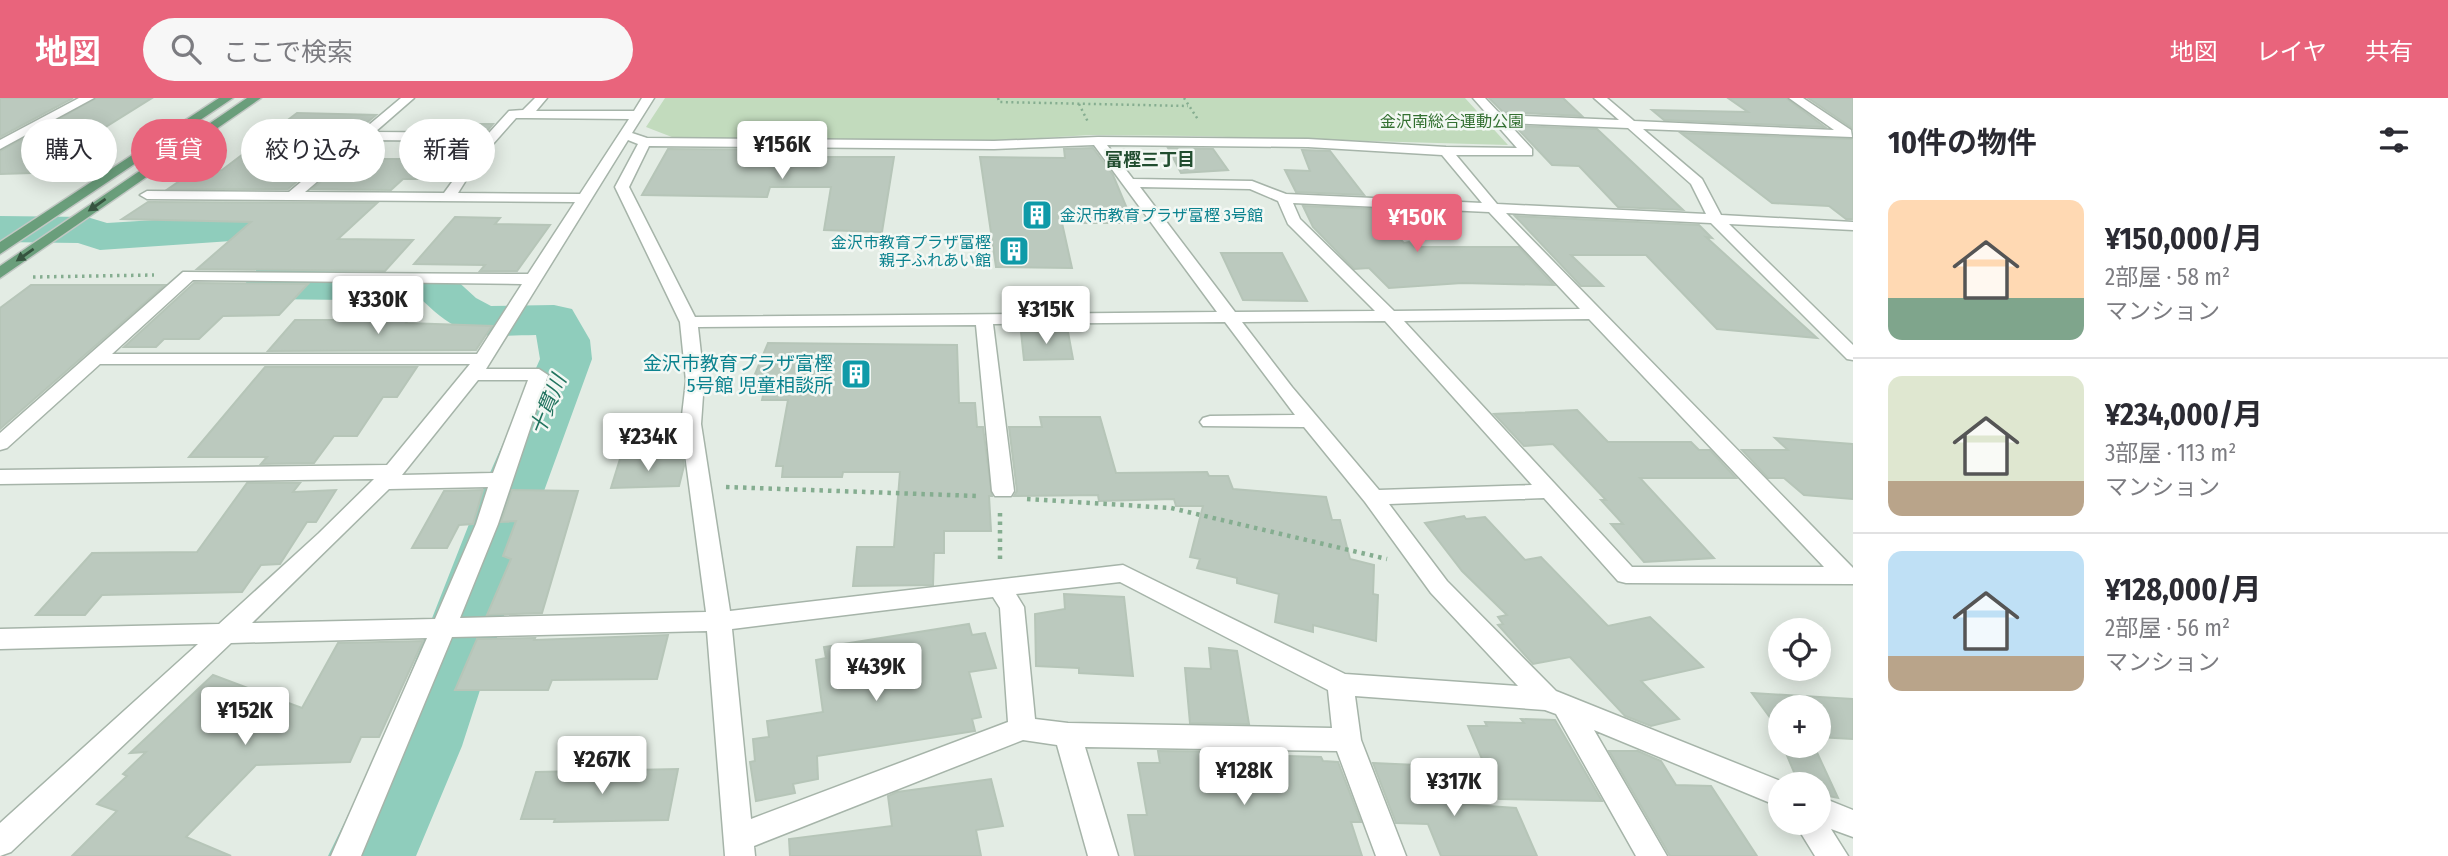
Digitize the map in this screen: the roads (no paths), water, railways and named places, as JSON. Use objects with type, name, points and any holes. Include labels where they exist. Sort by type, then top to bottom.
[{"type":"main road","points":[[0,249],[228,98]]},
{"type":"main road","points":[[0,273],[255,98]]},
{"type":"street","points":[[50,119],[88,98]]},
{"type":"street","points":[[383,119],[408,98]]},
{"type":"street","points":[[526,114],[541,98]]},
{"type":"street","points":[[0,842],[327,539],[388,477],[478,366],[648,98]]},
{"type":"street","points":[[625,134],[645,142],[995,145],[1098,141],[1308,144],[1527,152],[1479,98]]},
{"type":"street","points":[[1600,98],[1697,182],[1716,220],[1853,355]]},
{"type":"street","points":[[1795,98],[1850,134]]},
{"type":"street","points":[[495,135],[513,114],[636,115]]},
{"type":"street","points":[[1499,119],[1850,134]]},
{"type":"street","points":[[0,133],[21,134]]},
{"type":"street","points":[[0,145],[21,134]]},
{"type":"street","points":[[1098,141],[1285,391],[1373,497],[1439,587],[1557,703],[1652,856]]},
{"type":"street","points":[[622,187],[645,142]]},
{"type":"street","points":[[1446,151],[1492,207],[1850,576]]},
{"type":"street","points":[[292,196],[309,182]]},
{"type":"street","points":[[447,199],[458,182]]},
{"type":"street","points":[[1128,183],[1252,185],[1284,198],[1853,226]]},
{"type":"street","points":[[147,195],[447,199],[589,192],[622,187]]},
{"type":"street","points":[[622,187],[689,322],[695,381],[691,424],[719,621],[739,847],[1022,728],[1068,735],[1347,740]]},
{"type":"street","points":[[1284,198],[1293,220],[1390,316],[1626,575],[1850,576]]},
{"type":"street","points":[[0,444],[190,275],[532,279]]},
{"type":"street","points":[[689,322],[1594,314]]},
{"type":"street","points":[[984,320],[1002,494]]},
{"type":"street","points":[[94,359],[478,366],[539,375],[487,524],[459,627],[346,856]]},
{"type":"street","points":[[1210,422],[1312,421]]},
{"type":"street","points":[[0,477],[388,477],[501,480]]},
{"type":"street","points":[[1373,497],[1549,491]]},
{"type":"street","points":[[0,639],[719,621],[1123,573],[1341,684],[1557,703],[1768,789]]},
{"type":"street","points":[[1000,588],[1012,607],[1022,728]]},
{"type":"street","points":[[1341,684],[1347,740],[1391,856]]},
{"type":"street","points":[[1068,735],[1102,856]]},
{"type":"street","points":[[1831,815],[1853,824]]},
{"type":"street","points":[[1818,835],[1833,856]]},
{"type":"waterway","name":"十貫川","points":[[0,229],[87,230],[100,237],[251,227],[289,242],[296,250],[268,285],[436,287],[459,308],[481,321],[554,320],[564,340],[566,359],[513,491],[422,746],[372,856]]},
{"type":"place","name":"金沢市教育プラザ富樫 3号館","points":[[1037,215]]},
{"type":"place","name":"金沢市教育プラザ富樫 親子ふれあい館","points":[[1014,251]]},
{"type":"place","name":"金沢市教育プラザ富樫 5号館 児童相談所","points":[[856,374]]},
{"type":"district","name":"富樫三丁目","points":[[1150,160]]},
{"type":"park label","name":"金沢南総合運動公園","points":[[1452,121]]}]
